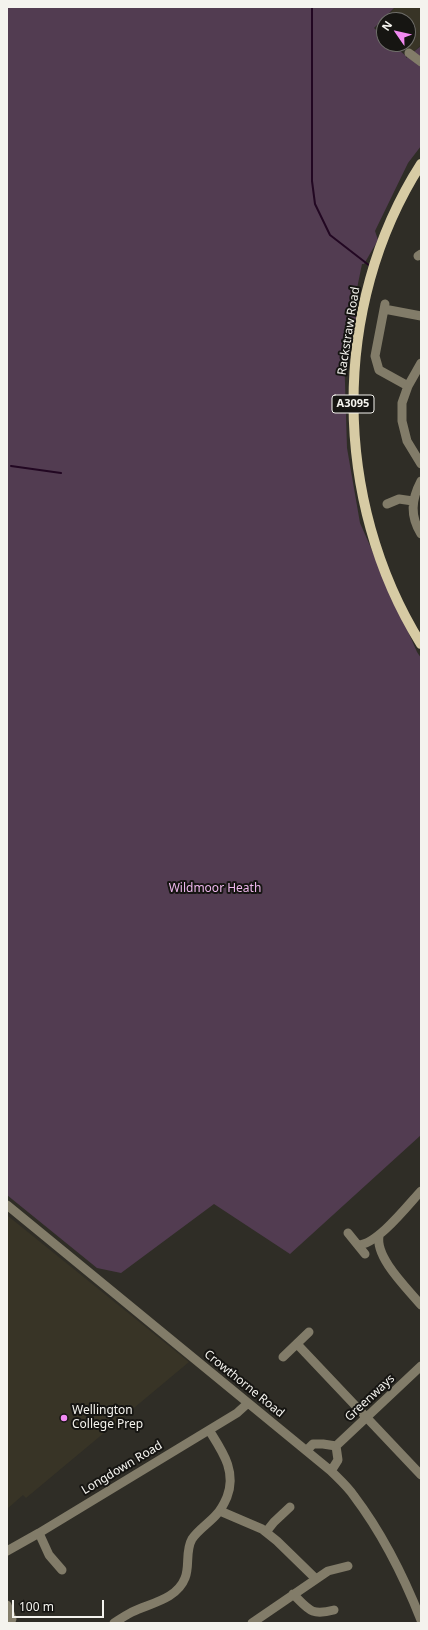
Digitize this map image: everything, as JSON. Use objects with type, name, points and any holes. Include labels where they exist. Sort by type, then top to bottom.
[{"type":"main road","name":"Rackstraw Road","points":[[421,164],[397,207],[372,274],[363,309],[358,344],[353,405],[358,469],[373,534],[394,594],[411,629],[421,644]]},
{"type":"street","points":[[409,53],[421,62]]},
{"type":"street","points":[[408,386],[379,370],[375,356],[384,307],[421,316]]},
{"type":"street","points":[[421,363],[408,386],[402,403],[402,421],[407,441],[418,451],[421,464]]},
{"type":"street","points":[[421,481],[413,501],[413,513],[421,534]]},
{"type":"street","points":[[388,504],[399,499],[413,501]]},
{"type":"street","points":[[358,1245],[370,1242],[379,1236],[421,1191]]},
{"type":"street","name":"Crowthorne Road","points":[[7,1205],[331,1471],[354,1495],[372,1522],[418,1606],[421,1620]]},
{"type":"street","points":[[348,1232],[365,1254]]},
{"type":"street","points":[[379,1236],[379,1246],[385,1259],[421,1305]]},
{"type":"street","points":[[370,1242],[379,1246]]},
{"type":"street","points":[[283,1357],[309,1332]]},
{"type":"street","points":[[297,1344],[421,1475]]},
{"type":"street","name":"Greenways","points":[[336,1446],[421,1366]]},
{"type":"street","name":"Longdown Road","points":[[7,1551],[237,1413],[248,1403]]},
{"type":"street","points":[[114,1623],[132,1612],[170,1595],[180,1587],[186,1576],[188,1550],[192,1539],[220,1511],[230,1489],[231,1471],[226,1458],[209,1430]]},
{"type":"street","points":[[307,1450],[314,1444],[336,1446],[338,1460],[331,1471]]},
{"type":"street","points":[[266,1532],[290,1507]]},
{"type":"street","points":[[220,1511],[266,1532],[316,1579]]},
{"type":"street","points":[[39,1533],[49,1555],[62,1570]]},
{"type":"street","points":[[252,1623],[328,1570],[348,1566]]},
{"type":"street","points":[[293,1594],[310,1611],[321,1614],[334,1610]]},
{"type":"street","points":[[7,1605],[12,1618],[10,1623]]},
{"type":"shaded area","points":[[395,7],[421,7],[421,45],[416,49],[416,12],[392,12]]},
{"type":"shaded area","name":"Wellington College Prep","points":[[8,1216],[189,1362],[26,1498],[23,1495],[7,1509]]},
{"type":"green space","name":"Wildmoor Heath","points":[[7,7],[395,7],[390,12],[376,12],[376,26],[374,28],[376,30],[376,52],[401,52],[406,56],[406,58],[414,52],[416,52],[416,50],[421,46],[421,146],[408,163],[375,231],[378,240],[364,264],[362,264],[353,308],[356,318],[349,342],[346,342],[344,351],[347,448],[360,523],[421,658],[421,1135],[290,1254],[214,1204],[121,1273],[97,1268],[7,1195]]},
{"type":"waterway","points":[[312,7],[312,181],[315,204],[330,235],[370,266]]},
{"type":"waterway","points":[[11,466],[61,473]]},
{"type":"place","name":"Wellington College Prep","points":[[64,1418]]}]
